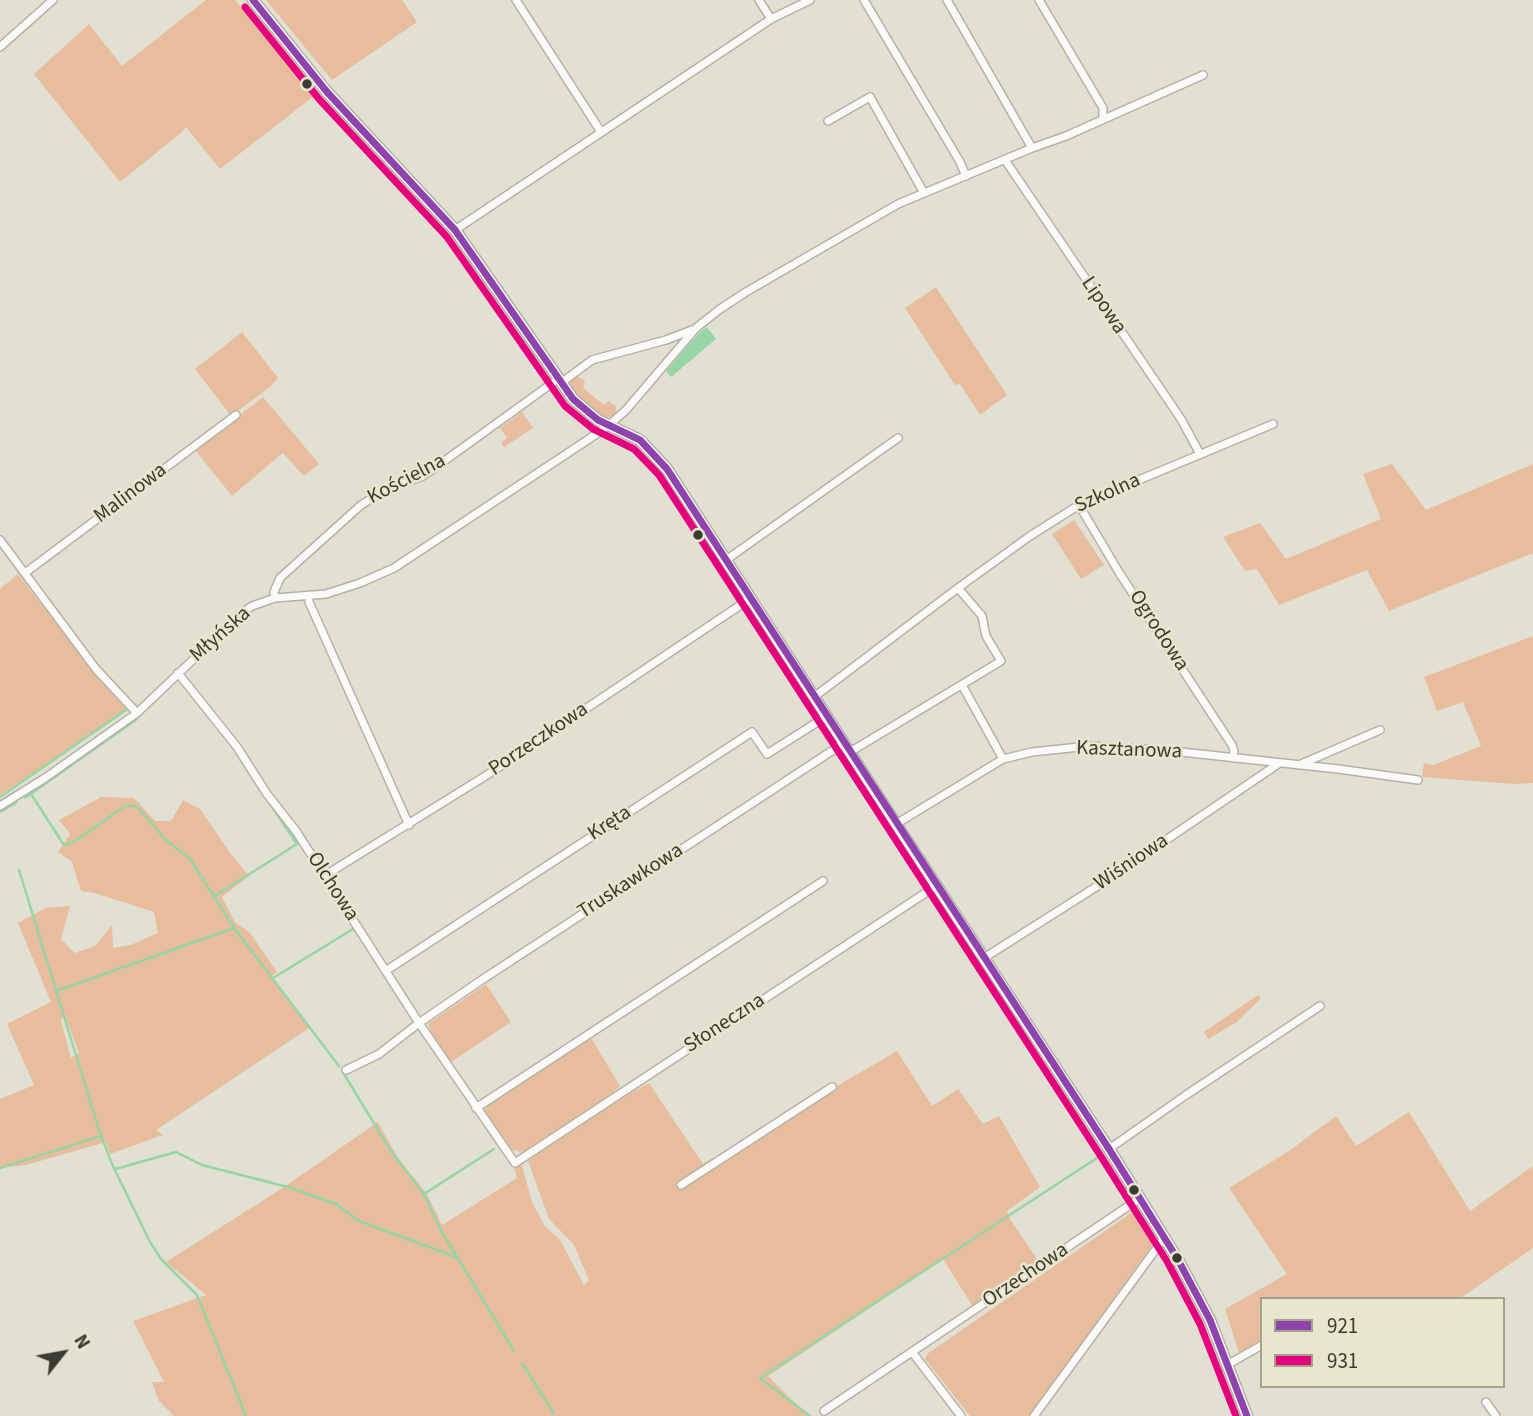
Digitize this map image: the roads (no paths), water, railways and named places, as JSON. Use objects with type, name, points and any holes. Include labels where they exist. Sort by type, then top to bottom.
[{"type":"street","points":[[0,47],[53,0]]},
{"type":"street","points":[[253,0],[327,92],[455,230],[560,381],[586,412],[608,426],[631,435],[660,461],[1109,1149],[1164,1238],[1199,1298],[1247,1416]]},
{"type":"street","points":[[516,0],[601,132]]},
{"type":"street","points":[[759,0],[771,19]]},
{"type":"street","points":[[455,230],[771,19],[810,0]]},
{"type":"street","points":[[864,0],[966,176]]},
{"type":"street","points":[[947,0],[1032,148]]},
{"type":"street","points":[[1039,0],[1103,108],[1103,119]]},
{"type":"street","points":[[608,426],[696,328],[746,292],[898,204],[1066,136],[1203,75]]},
{"type":"street","points":[[828,121],[870,97],[925,193]]},
{"type":"street","name":"Lipowa","points":[[1005,160],[1181,419],[1200,454]]},
{"type":"street","points":[[560,381],[592,360],[667,340],[696,328]]},
{"type":"street","name":"Kościelna","points":[[275,598],[274,592],[280,578],[361,505],[391,486],[421,477],[560,381]]},
{"type":"street","name":"Malinowa","points":[[25,573],[236,415]]},
{"type":"street","name":"Szkolna","points":[[814,697],[958,588],[1030,536],[1079,505],[1273,424]]},
{"type":"street","name":"Młyńska","points":[[0,806],[45,778],[137,713],[241,614],[262,601],[326,594],[394,568],[608,426]]},
{"type":"street","points":[[726,560],[898,438]]},
{"type":"street","name":"Ogrodowa","points":[[1079,505],[1120,574],[1232,745],[1233,758]]},
{"type":"street","points":[[0,540],[96,668],[137,713]]},
{"type":"street","name":"Truskawkowa","points":[[346,1070],[379,1054],[419,1023],[847,747],[1001,661],[986,636],[982,616],[958,588]]},
{"type":"street","points":[[309,595],[309,602],[409,825]]},
{"type":"street","name":"Porzeczkowa","points":[[324,876],[409,825],[751,598]]},
{"type":"street","name":"Olchowa","points":[[178,673],[237,747],[514,1163]]},
{"type":"street","points":[[962,685],[1003,759]]},
{"type":"street","name":"Kręta","points":[[387,970],[752,732],[767,754],[827,716]]},
{"type":"street","points":[[1298,765],[1380,730]]},
{"type":"street","name":"Kasztanowa","points":[[896,824],[1003,759],[1032,752],[1089,746],[1233,758],[1418,780]]},
{"type":"street","name":"Wiśniowa","points":[[984,958],[1098,886],[1278,764]]},
{"type":"street","points":[[476,1108],[823,881]]},
{"type":"street","name":"Słoneczna","points":[[514,1163],[936,886]]},
{"type":"street","points":[[1109,1149],[1320,1006]]},
{"type":"street","points":[[681,1185],[832,1087]]},
{"type":"street","name":"Orzechowa","points":[[824,1411],[1139,1199]]},
{"type":"street","points":[[1035,1416],[1164,1238]]},
{"type":"street","points":[[1227,1365],[1260,1346]]},
{"type":"street","points":[[912,1352],[961,1416]]},
{"type":"street","points":[[1486,1402],[1496,1416]]},
{"type":"waterway","points":[[0,797],[126,710]]},
{"type":"waterway","points":[[25,798],[137,719]]},
{"type":"waterway","points":[[240,759],[253,778]]},
{"type":"waterway","points":[[31,794],[64,845],[74,842],[125,806],[139,809],[166,840],[190,859],[234,928],[339,1066]]},
{"type":"waterway","points":[[213,897],[297,844],[266,798]]},
{"type":"waterway","points":[[0,812],[16,803]]},
{"type":"waterway","points":[[19,870],[99,1130],[112,1164],[161,1259],[197,1295],[246,1416]]},
{"type":"waterway","points":[[56,991],[234,928]]},
{"type":"waterway","points":[[273,978],[353,929]]},
{"type":"waterway","points":[[344,1074],[392,1153],[424,1194],[439,1227],[514,1351]]},
{"type":"waterway","points":[[0,1168],[101,1136]]},
{"type":"waterway","points":[[424,1194],[494,1149]]},
{"type":"waterway","points":[[115,1169],[176,1152],[202,1165],[288,1187],[336,1204],[359,1221],[456,1257]]},
{"type":"waterway","points":[[810,1416],[760,1378],[1100,1156]]},
{"type":"waterway","points":[[522,1363],[554,1414]]}]
